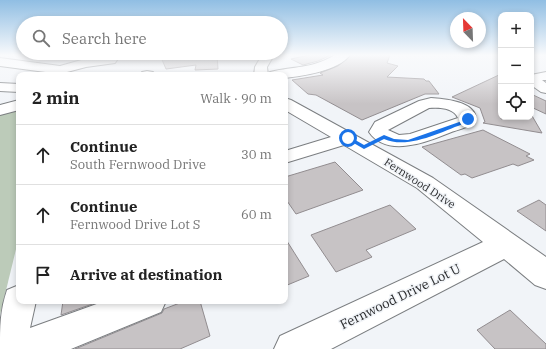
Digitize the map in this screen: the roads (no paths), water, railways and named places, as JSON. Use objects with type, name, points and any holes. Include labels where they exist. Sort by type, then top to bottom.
[{"type":"street","points":[[288,73],[303,71]]},
{"type":"street","points":[[546,76],[538,76],[532,80],[546,89]]},
{"type":"street","points":[[0,87],[16,88]]},
{"type":"street","name":"Fernwood Drive","points":[[288,104],[425,183],[546,275]]},
{"type":"street","points":[[0,110],[16,106]]},
{"type":"street","points":[[288,156],[384,137]]},
{"type":"street","name":"Fernwood Drive Lot U","points":[[293,349],[507,244]]},
{"type":"street","points":[[8,349],[18,304]]},
{"type":"street","points":[[25,349],[141,304]]}]
